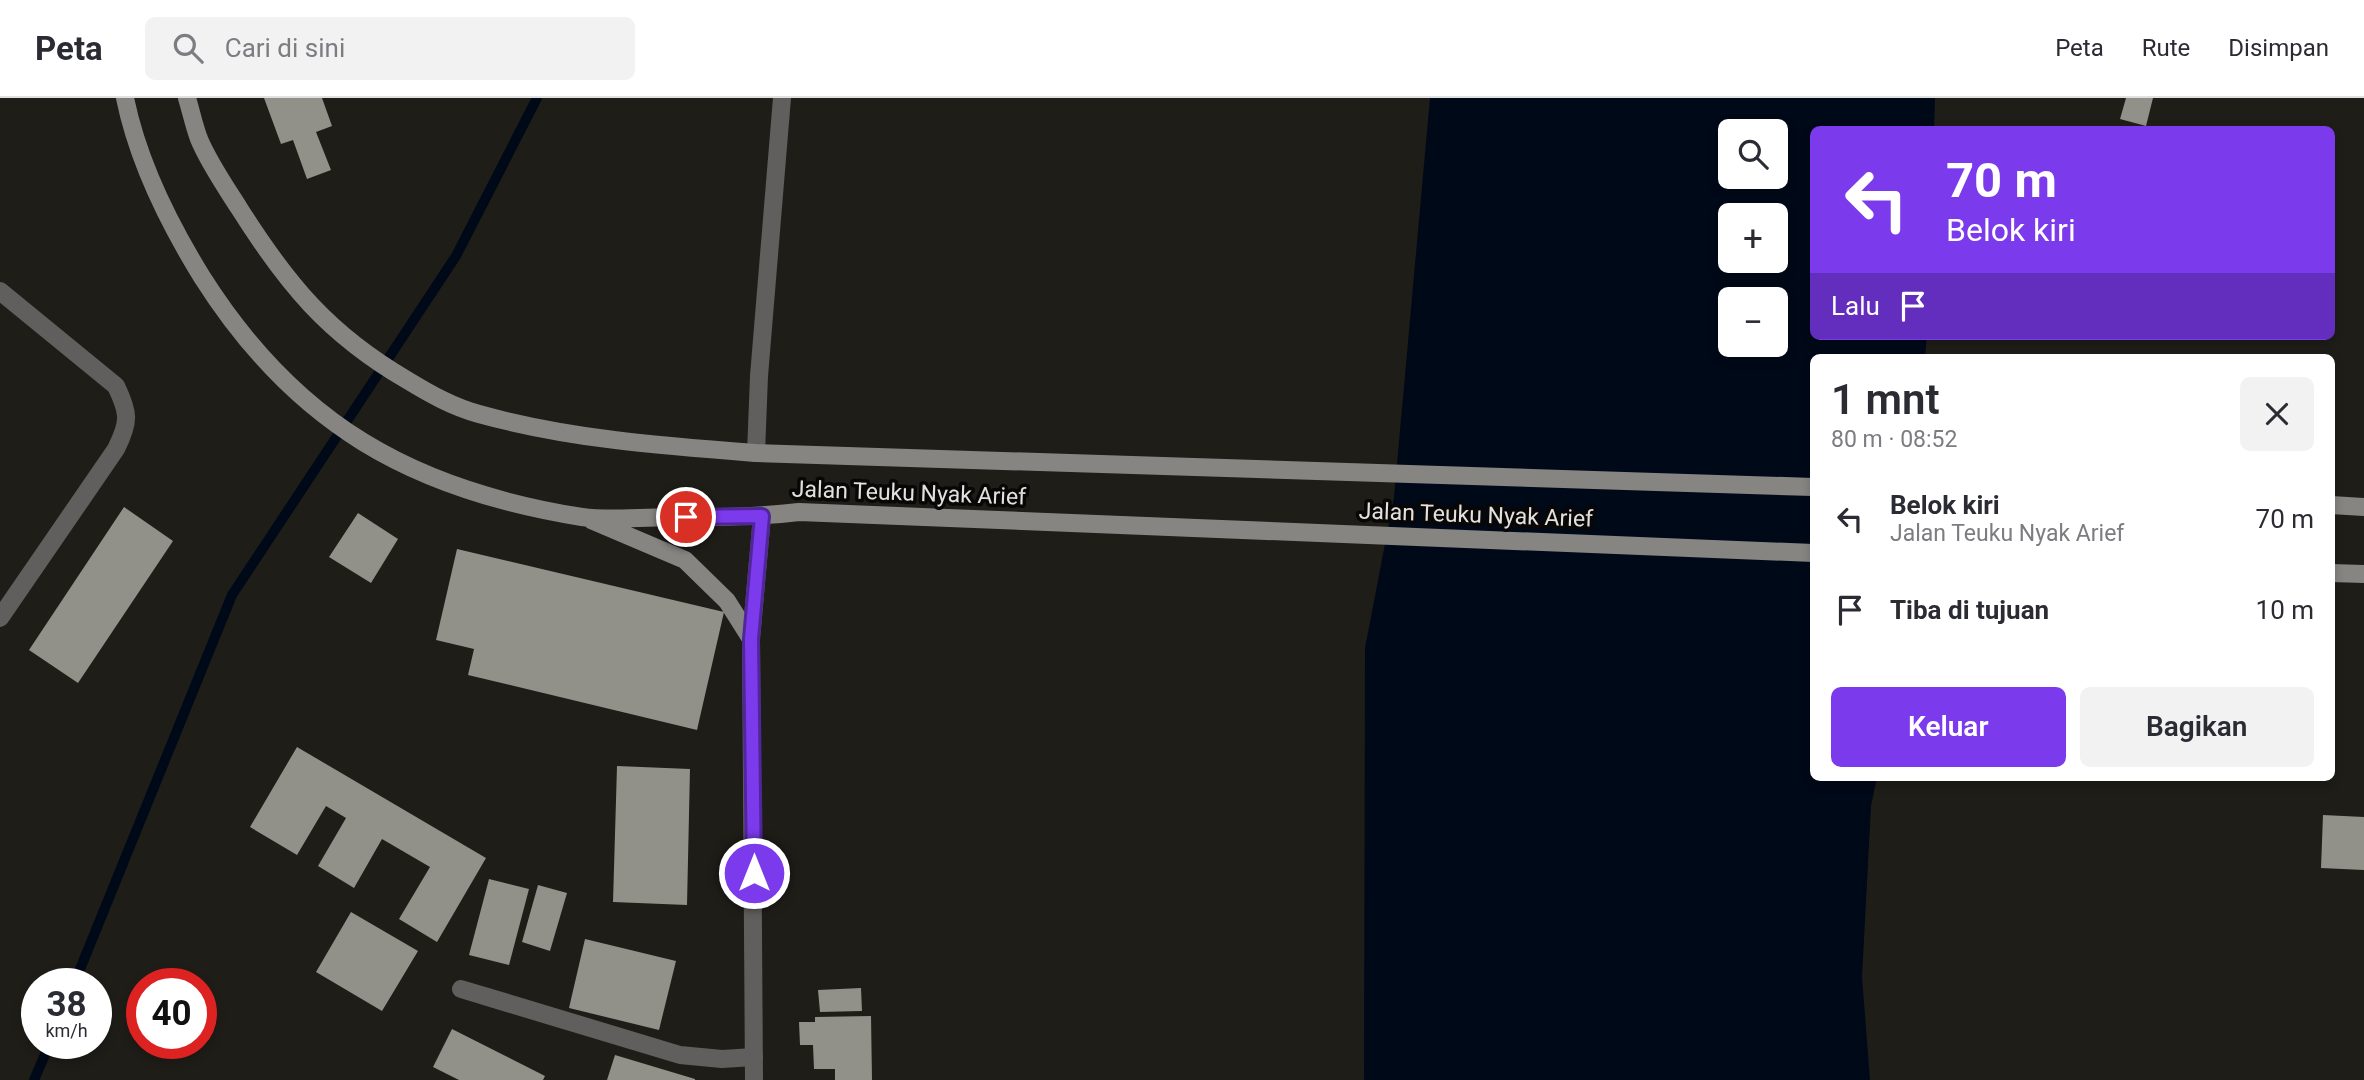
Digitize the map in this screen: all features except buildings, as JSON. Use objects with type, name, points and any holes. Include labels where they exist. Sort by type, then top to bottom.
[{"type":"main road","name":"Jalan Teuku Nyak Arief","points":[[125,98],[132,132],[179,240],[225,312],[260,357],[297,394],[338,427],[379,453],[431,477],[503,499],[584,518],[762,516],[799,512],[1810,553]]},
{"type":"main road","name":"Jalan Teuku Nyak Arief","points":[[187,98],[200,140],[226,187],[272,260],[302,296],[338,333],[391,371],[438,398],[477,414],[562,433],[662,446],[757,453],[1810,487]]},
{"type":"main road","points":[[2335,505],[2364,507]]},
{"type":"main road","points":[[584,518],[685,560],[727,601],[751,639]]},
{"type":"main road","points":[[2335,573],[2364,574]]},
{"type":"street","points":[[757,453],[760,363],[782,98]]},
{"type":"street","points":[[0,291],[116,386],[126,408],[126,430],[116,449],[0,618]]},
{"type":"street","points":[[754,1080],[751,639],[762,516]]},
{"type":"street","points":[[461,989],[680,1055],[722,1059],[754,1057]]},
{"type":"water","points":[[1430,98],[1935,98],[1934,126],[1810,126],[1810,340],[1927,340],[1925,354],[1810,354],[1810,781],[1876,781],[1871,806],[1862,977],[1870,1080],[1364,1080],[1365,648],[1394,497]]},
{"type":"waterway","points":[[80,968],[232,595],[456,256],[537,98]]},
{"type":"waterway","points":[[34,1080],[43,1059]]},
{"type":"route","points":[[686,517],[762,516],[751,639],[754,873]]}]
